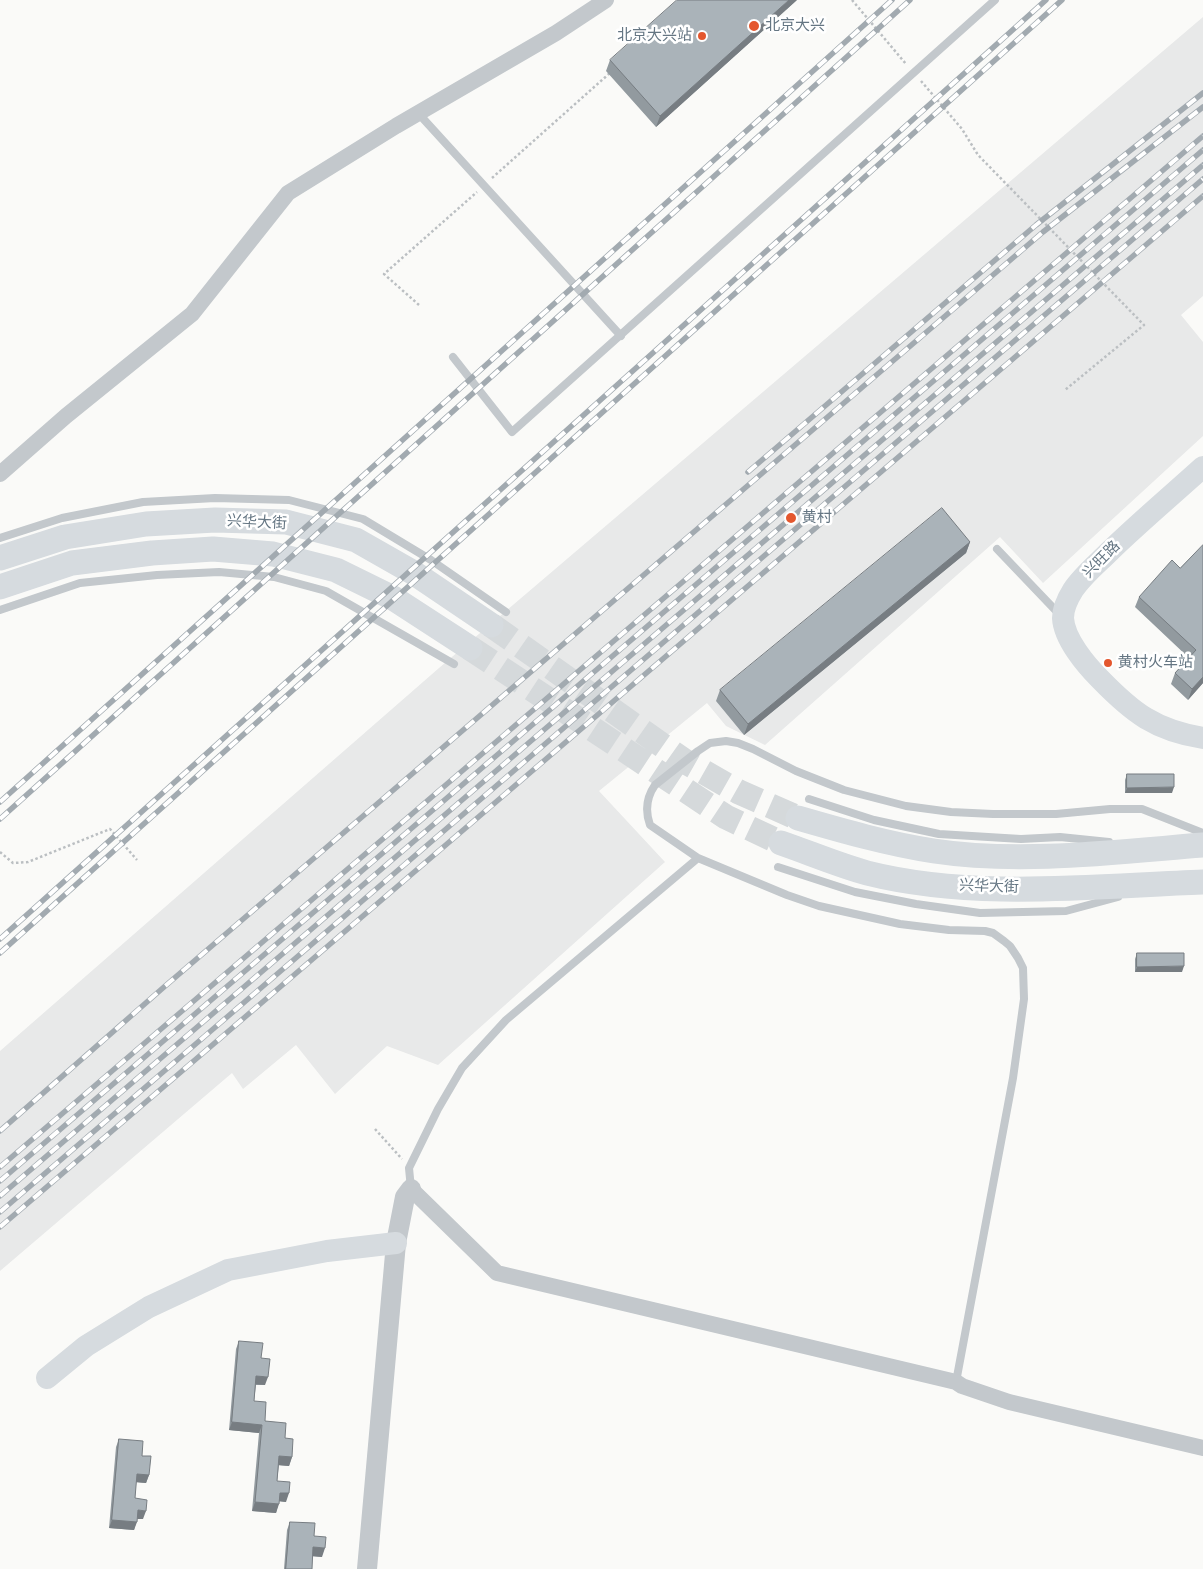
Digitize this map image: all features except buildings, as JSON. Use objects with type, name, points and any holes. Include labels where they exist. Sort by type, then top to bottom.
[{"type":"main road","name":"兴旺路","points":[[1063,619],[1066,604],[1074,589],[1089,572],[1133,529],[1203,467]]},
{"type":"main road","name":"兴华大街","points":[[0,558],[65,537],[146,524],[215,520],[286,522],[356,540],[499,618]]},
{"type":"main road","name":"兴华大街","points":[[0,587],[72,563],[152,553],[213,549],[273,554],[336,570],[393,598],[462,656]]},
{"type":"main road","points":[[1063,619],[1073,646],[1080,658],[1124,703],[1164,729],[1203,738]]},
{"type":"main road","name":"兴华大街","points":[[803,808],[871,839],[935,852],[1020,858],[1203,845]]},
{"type":"main road","name":"兴华大街","points":[[782,842],[867,873],[934,885],[1018,889],[1203,882]]},
{"type":"main road","points":[[47,1378],[86,1346],[149,1307],[228,1270],[326,1251],[396,1243]]},
{"type":"street","points":[[0,474],[66,416],[192,314],[288,193],[418,113],[556,33],[606,0]]},
{"type":"street","points":[[367,1569],[396,1243],[406,1197],[412,1189],[497,1273],[956,1382],[962,1386],[1009,1402],[1203,1448]]},
{"type":"lane","points":[[453,357],[512,432],[994,0]]},
{"type":"lane","points":[[418,113],[621,336]]},
{"type":"lane","points":[[0,538],[62,518],[143,502],[215,498],[289,500],[363,519],[431,560],[499,618]]},
{"type":"lane","points":[[997,549],[1063,619]]},
{"type":"lane","points":[[0,610],[80,583],[219,572],[274,577],[326,591],[462,656]]},
{"type":"lane","points":[[956,1382],[1013,1078],[1024,999],[1023,968],[1010,946],[993,933],[900,924],[819,906],[787,896],[698,858],[650,825],[646,806],[650,792],[655,785],[698,751],[710,743],[726,741],[753,749],[796,771],[844,790],[906,806],[993,814],[1056,814],[1110,809],[1142,809],[1203,833]]},
{"type":"lane","points":[[803,808],[874,820],[939,834],[1021,839],[1060,837],[1116,843]]},
{"type":"lane","points":[[1126,844],[1164,848]]},
{"type":"lane","points":[[412,1189],[410,1168],[438,1109],[462,1068],[506,1020],[698,858]]},
{"type":"lane","points":[[778,867],[855,892],[916,904],[980,913],[1066,911],[1168,884]]},
{"type":"path","points":[[852,0],[910,68]]},
{"type":"path","points":[[487,183],[612,72]]},
{"type":"path","points":[[916,76],[962,128],[978,156],[1144,325],[1065,390]]},
{"type":"path","points":[[419,305],[384,274],[479,189]]},
{"type":"path","points":[[0,852],[13,862],[28,862],[110,829],[137,860]]},
{"type":"path","points":[[375,1129],[410,1168]]},
{"type":"shaded area","points":[[1203,17],[1203,296],[1181,315],[1203,342],[1203,436],[1043,583],[1000,537],[765,745],[726,726],[707,703],[599,791],[665,862],[438,1065],[387,1046],[335,1094],[296,1045],[243,1089],[232,1073],[0,1271],[0,1051],[439,668]]},
{"type":"tunnel","points":[[491,625],[686,762],[739,792],[798,818]]},
{"type":"tunnel","points":[[470,648],[726,817],[781,843]]},
{"type":"railway","points":[[0,802],[892,0]]},
{"type":"railway","points":[[0,819],[910,0]]},
{"type":"railway","points":[[0,939],[1046,0]]},
{"type":"railway","points":[[0,953],[1062,0]]},
{"type":"railway","points":[[748,472],[1036,225],[1203,93]]},
{"type":"railway","points":[[0,1131],[164,987],[1043,232],[1203,107]]},
{"type":"railway","points":[[0,1167],[1203,136]]},
{"type":"railway","points":[[0,1181],[1203,150]]},
{"type":"railway","points":[[0,1196],[1203,165]]},
{"type":"railway","points":[[0,1212],[1203,179]]},
{"type":"railway","points":[[0,1227],[1203,196]]},
{"type":"place","name":"北京大兴","points":[[754,26]]},
{"type":"place","name":"北京大兴站","points":[[702,36]]},
{"type":"place","name":"黄村","points":[[791,518]]},
{"type":"place","name":"黄村火车站","points":[[1108,663]]}]
